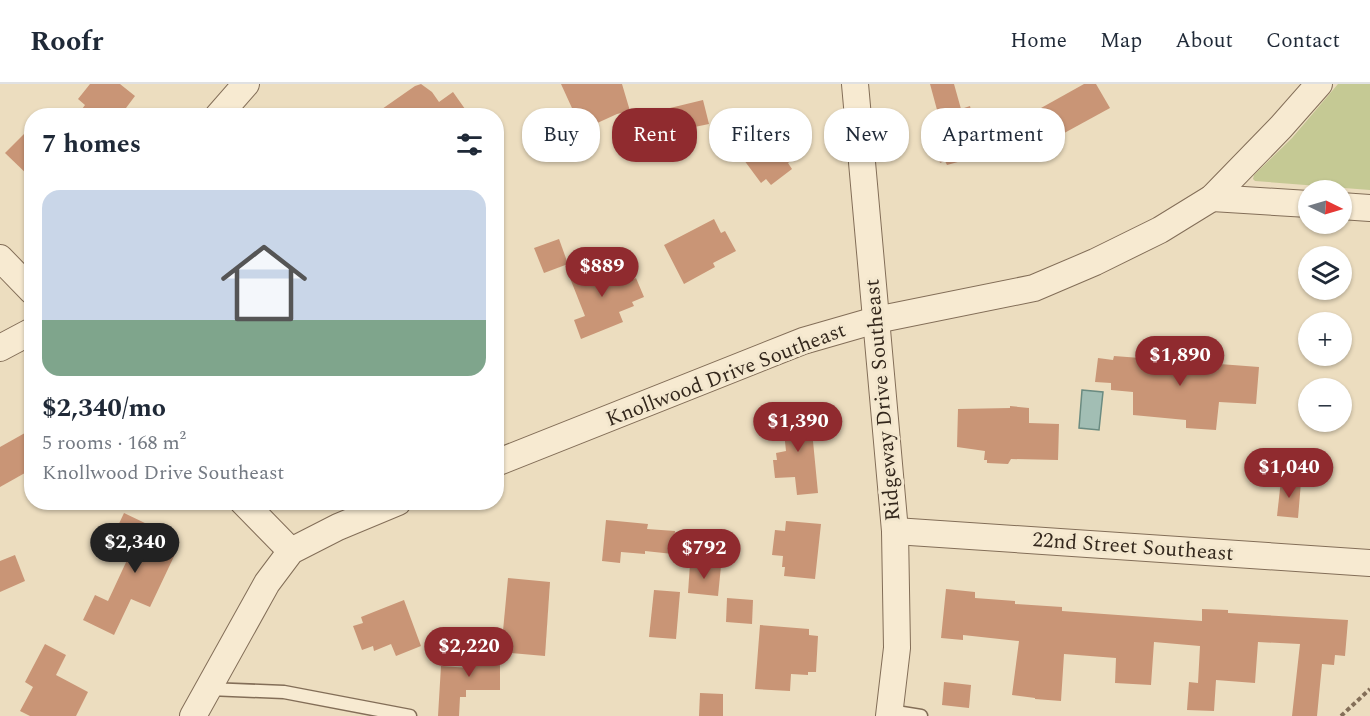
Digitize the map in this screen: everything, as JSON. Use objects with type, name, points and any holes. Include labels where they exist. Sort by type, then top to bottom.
[{"type":"street","points":[[225,108],[246,84]]},
{"type":"street","name":"Ridgeway Drive Southeast","points":[[855,84],[896,531],[897,648],[889,714]]},
{"type":"street","name":"Knollwood Drive Southeast","points":[[504,460],[803,340],[876,320],[1034,288],[1095,262],[1160,230],[1212,198],[1319,84]]},
{"type":"street","points":[[1212,198],[1298,203]]},
{"type":"street","points":[[1352,207],[1370,208]]},
{"type":"street","points":[[0,258],[24,283]]},
{"type":"street","points":[[0,348],[24,335]]},
{"type":"street","points":[[251,510],[291,551]]},
{"type":"street","points":[[194,716],[267,583],[291,551],[338,527],[379,510]]},
{"type":"street","name":"22nd Street Southeast","points":[[896,531],[1370,563]]},
{"type":"lane","points":[[208,689],[284,692],[410,716]]},
{"type":"lane","points":[[889,714],[921,716]]},
{"type":"path","points":[[1341,716],[1370,689]]},
{"type":"green space","points":[[1338,84],[1370,84],[1370,190],[1352,189],[1352,180],[1298,180],[1298,184],[1255,181],[1254,175],[1292,138]]},
{"type":"water","points":[[1082,390],[1103,392],[1099,430],[1079,428]]},
{"type":"building","points":[[90,84],[120,84],[135,96],[126,108],[83,108],[85,105],[78,99]]},
{"type":"building","points":[[421,84],[432,92],[439,102],[453,92],[464,108],[383,108]]},
{"type":"building","points":[[561,84],[622,84],[629,108],[612,108],[612,116],[600,122],[600,108],[572,108]]},
{"type":"building","points":[[930,84],[954,84],[961,108],[937,108]]},
{"type":"building","points":[[1084,84],[1096,84],[1110,108],[1065,133],[1065,108],[1041,108]]},
{"type":"building","points":[[703,100],[709,124],[697,126],[697,108],[670,108]]},
{"type":"building","points":[[24,134],[24,171],[5,153]]},
{"type":"building","points":[[745,162],[789,162],[792,169],[771,185],[766,179],[761,183]]},
{"type":"building","points":[[714,219],[721,233],[725,231],[736,251],[713,263],[715,267],[684,284],[664,245]]},
{"type":"building","points":[[559,239],[568,264],[544,273],[534,248]]},
{"type":"building","points":[[599,261],[605,277],[617,272],[618,275],[622,274],[625,283],[636,278],[644,297],[632,302],[634,306],[619,312],[623,322],[581,339],[574,320],[585,316],[568,273]]},
{"type":"building","points":[[1114,356],[1259,367],[1256,404],[1219,402],[1216,430],[1186,428],[1186,420],[1133,415],[1133,392],[1111,390],[1111,383],[1095,382],[1098,358],[1113,360]]},
{"type":"building","points":[[1010,406],[1029,408],[1029,423],[1059,424],[1058,460],[1011,459],[1008,464],[987,463],[987,460],[984,460],[985,451],[957,447],[958,409],[1010,408]]},
{"type":"building","points":[[810,410],[818,493],[797,495],[795,477],[775,478],[773,460],[777,460],[776,453],[786,451],[782,413]]},
{"type":"building","points":[[24,434],[24,474],[0,487],[0,447]]},
{"type":"building","points":[[1281,480],[1301,482],[1298,518],[1277,516]]},
{"type":"building","points":[[124,513],[172,536],[177,550],[150,607],[131,599],[114,635],[83,620],[95,595],[108,601],[135,543],[128,540],[130,537],[116,530]]},
{"type":"building","points":[[606,520],[648,524],[647,529],[675,531],[673,554],[645,551],[645,554],[621,552],[620,563],[602,561]]},
{"type":"building","points":[[786,521],[821,524],[815,579],[784,576],[783,556],[772,555],[775,530],[785,531]]},
{"type":"building","points":[[15,555],[25,581],[0,592],[0,561]]},
{"type":"building","points":[[690,564],[721,566],[718,596],[688,593]]},
{"type":"building","points":[[508,578],[550,582],[545,656],[501,652]]},
{"type":"building","points":[[946,589],[975,592],[975,598],[1015,601],[1015,604],[1062,607],[1062,611],[1202,621],[1202,609],[1228,610],[1228,613],[1348,620],[1345,656],[1335,655],[1334,665],[1322,664],[1317,716],[1292,716],[1300,644],[1258,642],[1255,683],[1216,680],[1214,711],[1187,710],[1189,682],[1198,683],[1200,646],[1154,642],[1151,685],[1115,683],[1116,658],[1064,654],[1061,701],[1035,699],[1012,695],[1019,641],[963,635],[963,640],[941,638]]},
{"type":"building","points":[[654,590],[680,592],[676,639],[649,637]]},
{"type":"building","points":[[727,598],[753,600],[752,624],[726,622]]},
{"type":"building","points":[[404,600],[421,646],[396,656],[391,644],[374,651],[373,646],[362,650],[353,626],[363,623],[361,617]]},
{"type":"building","points":[[760,625],[809,629],[809,635],[818,636],[816,672],[808,672],[808,675],[791,674],[790,691],[755,689]]},
{"type":"building","points":[[45,644],[66,655],[56,675],[88,692],[76,716],[30,716],[20,711],[33,687],[25,682]]},
{"type":"building","points":[[470,645],[500,646],[500,690],[466,690],[466,697],[460,697],[459,716],[438,716],[441,666],[470,668]]},
{"type":"building","points":[[944,682],[971,685],[969,708],[942,705]]},
{"type":"building","points":[[700,693],[723,694],[723,716],[699,716]]}]
